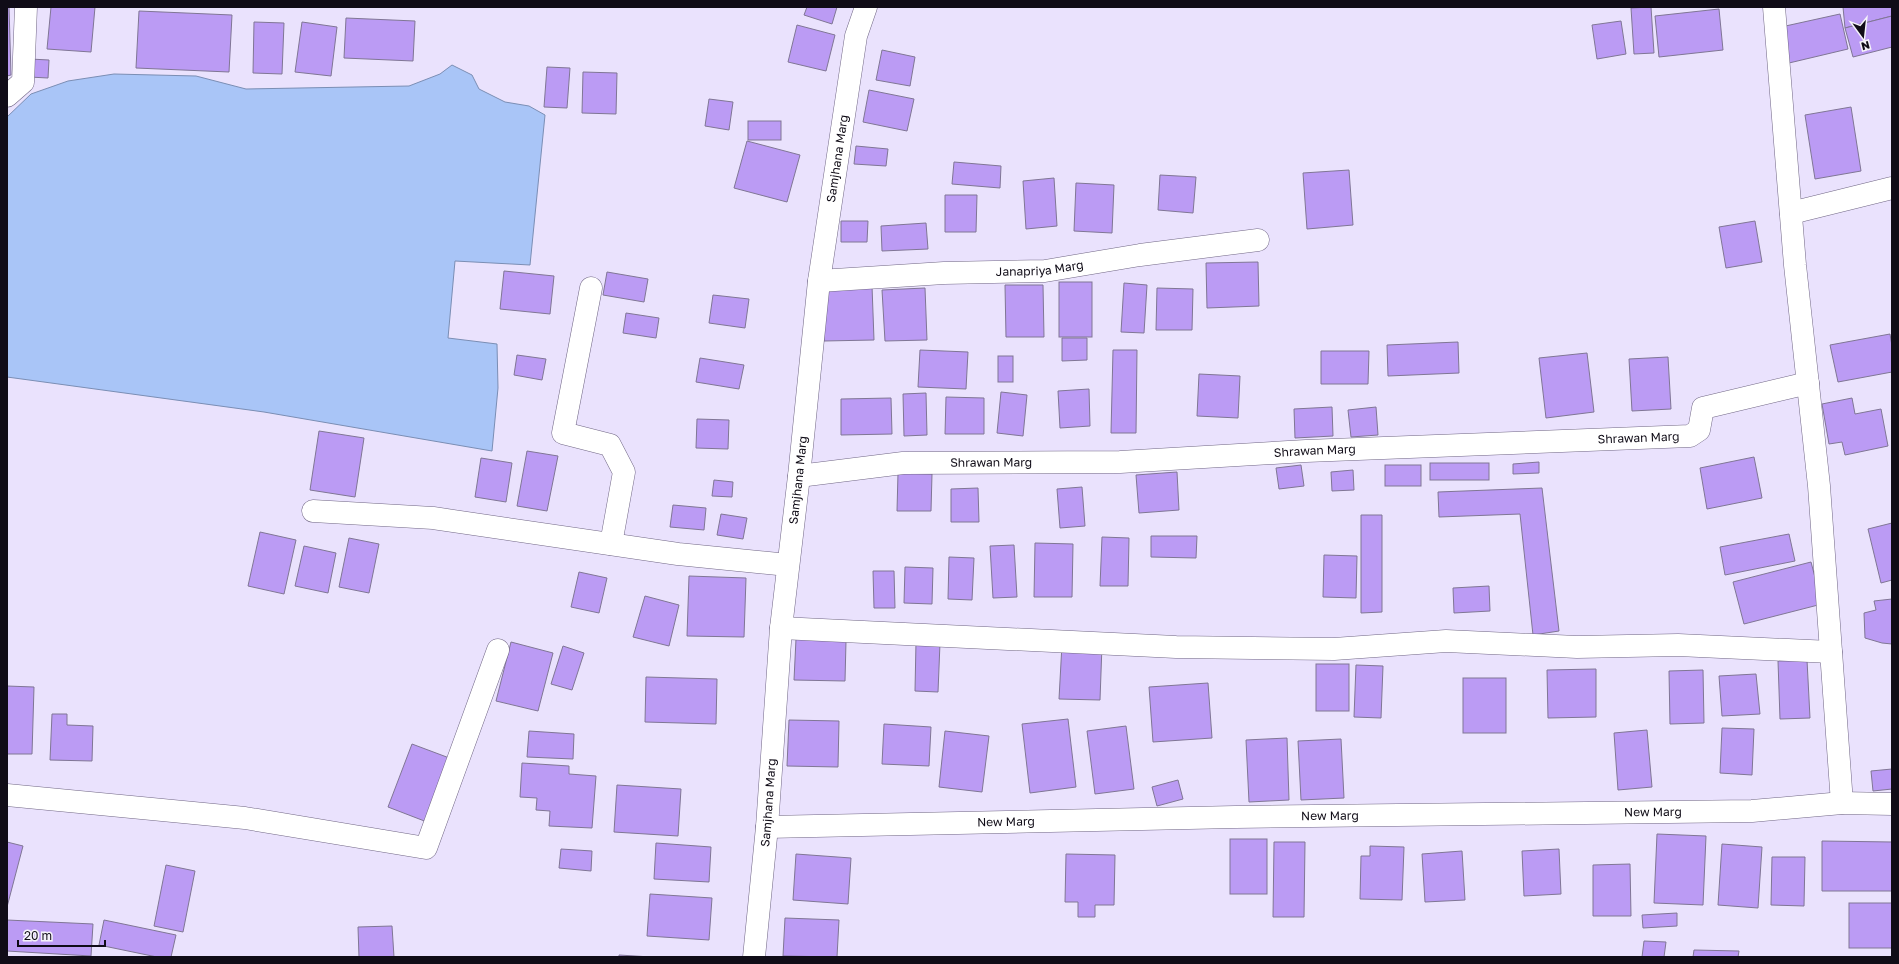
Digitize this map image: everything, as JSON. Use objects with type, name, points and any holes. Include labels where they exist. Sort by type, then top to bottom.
[{"type":"street","points":[[7,96],[23,82],[26,7]]},
{"type":"street","name":"Samjhana Marg","points":[[754,957],[766,827],[781,628],[799,476],[819,281],[856,36],[866,7]]},
{"type":"street","points":[[1774,7],[1795,266],[1819,486],[1842,803]]},
{"type":"street","points":[[1791,213],[1892,188]]},
{"type":"street","name":"Janapriya Marg","points":[[819,281],[944,274],[1045,271],[1140,255],[1258,240]]},
{"type":"street","points":[[591,288],[563,433],[610,445],[624,472],[611,544]]},
{"type":"street","name":"Shrawan Marg","points":[[799,476],[903,463],[1120,462],[1314,451],[1690,436],[1699,430],[1703,408],[1808,383]]},
{"type":"street","points":[[313,511],[433,518],[678,554],[788,565]]},
{"type":"street","points":[[781,628],[1176,647],[1334,649],[1446,641],[1577,647],[1678,645],[1831,652]]},
{"type":"street","points":[[7,795],[245,818],[426,848],[498,650]]},
{"type":"street","name":"New Marg","points":[[766,827],[1259,816],[1752,811],[1842,803],[1892,804]]},
{"type":"water","points":[[452,65],[472,75],[479,89],[505,102],[529,106],[545,115],[530,265],[455,261],[448,338],[497,344],[498,388],[492,451],[264,412],[7,377],[7,117],[31,94],[68,81],[114,74],[196,76],[246,89],[409,86],[440,74]]},
{"type":"building","points":[[7,7],[9,7],[11,75],[7,76]]},
{"type":"building","points":[[51,7],[95,7],[91,52],[47,49]]},
{"type":"building","points":[[807,7],[837,7],[832,24],[804,15]]},
{"type":"building","points":[[1651,7],[1654,53],[1634,54],[1631,8]]},
{"type":"building","points":[[1843,7],[1892,7],[1892,16],[1845,28]]},
{"type":"building","points":[[1719,9],[1723,50],[1659,57],[1655,16]]},
{"type":"building","points":[[139,11],[232,15],[229,72],[136,68]]},
{"type":"building","points":[[1840,14],[1848,49],[1789,63],[1781,27]]},
{"type":"building","points":[[1892,16],[1892,47],[1853,57],[1845,28]]},
{"type":"building","points":[[346,18],[415,21],[413,61],[344,58]]},
{"type":"building","points":[[1621,21],[1626,54],[1597,59],[1592,25]]},
{"type":"building","points":[[254,22],[284,23],[282,74],[253,73]]},
{"type":"building","points":[[302,22],[337,27],[331,76],[295,72]]},
{"type":"building","points":[[797,25],[835,35],[826,71],[788,62]]},
{"type":"building","points":[[882,50],[915,57],[910,86],[876,80]]},
{"type":"building","points":[[30,59],[49,60],[48,78],[29,77]]},
{"type":"building","points":[[547,67],[570,68],[567,108],[544,107]]},
{"type":"building","points":[[583,72],[617,73],[616,114],[582,113]]},
{"type":"building","points":[[869,90],[914,99],[907,131],[863,122]]},
{"type":"building","points":[[709,99],[733,102],[729,130],[705,126]]},
{"type":"building","points":[[1851,107],[1861,171],[1815,179],[1805,115]]},
{"type":"building","points":[[748,121],[781,121],[781,140],[748,140]]},
{"type":"building","points":[[747,141],[800,155],[787,202],[734,188]]},
{"type":"building","points":[[856,146],[888,149],[886,166],[854,164]]},
{"type":"building","points":[[954,162],[1001,166],[1000,188],[952,184]]},
{"type":"building","points":[[1349,170],[1353,225],[1307,229],[1303,173]]},
{"type":"building","points":[[1160,175],[1196,177],[1193,213],[1158,210]]},
{"type":"building","points":[[1054,178],[1057,226],[1026,229],[1023,181]]},
{"type":"building","points":[[1076,183],[1114,185],[1112,233],[1074,231]]},
{"type":"building","points":[[945,195],[977,195],[976,232],[945,232]]},
{"type":"building","points":[[841,221],[868,221],[867,242],[841,242]]},
{"type":"building","points":[[1755,221],[1762,262],[1726,268],[1719,227]]},
{"type":"building","points":[[926,223],[928,249],[882,251],[881,226]]},
{"type":"building","points":[[1258,262],[1259,306],[1207,308],[1206,263]]},
{"type":"building","points":[[504,271],[554,276],[550,314],[500,309]]},
{"type":"building","points":[[607,272],[648,279],[644,302],[603,295]]},
{"type":"building","points":[[1059,282],[1092,282],[1092,337],[1059,337]]},
{"type":"building","points":[[1124,283],[1147,285],[1144,333],[1121,332]]},
{"type":"building","points":[[1005,285],[1043,285],[1044,337],[1006,337]]},
{"type":"building","points":[[872,286],[874,340],[824,341],[823,287]]},
{"type":"building","points":[[925,288],[927,340],[885,341],[882,290]]},
{"type":"building","points":[[1157,288],[1193,289],[1192,330],[1156,330]]},
{"type":"building","points":[[713,295],[749,299],[745,328],[709,323]]},
{"type":"building","points":[[626,313],[659,318],[656,338],[623,333]]},
{"type":"building","points":[[1890,334],[1892,346],[1892,372],[1838,382],[1830,345]]},
{"type":"building","points":[[1062,338],[1087,338],[1087,360],[1062,361]]},
{"type":"building","points":[[1458,342],[1459,373],[1388,376],[1387,345]]},
{"type":"building","points":[[920,350],[968,352],[966,389],[918,387]]},
{"type":"building","points":[[1113,350],[1137,350],[1136,433],[1111,433]]},
{"type":"building","points":[[1321,351],[1369,351],[1368,384],[1321,384]]},
{"type":"building","points":[[1587,353],[1594,412],[1546,418],[1539,358]]},
{"type":"building","points":[[517,355],[546,359],[542,380],[514,375]]},
{"type":"building","points":[[998,356],[1013,356],[1013,382],[998,382]]},
{"type":"building","points":[[1668,357],[1671,409],[1632,411],[1629,359]]},
{"type":"building","points":[[700,358],[744,365],[739,389],[696,382]]},
{"type":"building","points":[[1199,374],[1240,376],[1238,418],[1197,416]]},
{"type":"building","points":[[1089,389],[1090,426],[1060,428],[1058,391]]},
{"type":"building","points":[[1001,392],[1027,395],[1023,436],[997,433]]},
{"type":"building","points":[[926,393],[927,435],[904,436],[903,394]]},
{"type":"building","points":[[946,397],[984,398],[984,434],[945,434]]},
{"type":"building","points":[[891,398],[892,434],[841,435],[841,399]]},
{"type":"building","points":[[1852,398],[1855,414],[1881,409],[1888,446],[1845,455],[1842,442],[1829,444],[1822,404]]},
{"type":"building","points":[[1332,407],[1333,436],[1295,438],[1294,409]]},
{"type":"building","points":[[1376,407],[1378,435],[1351,437],[1348,410]]},
{"type":"building","points":[[697,419],[729,420],[728,449],[696,448]]},
{"type":"building","points":[[319,431],[364,438],[355,497],[310,490]]},
{"type":"building","points":[[527,451],[558,456],[547,511],[517,506]]},
{"type":"building","points":[[1754,457],[1762,498],[1707,509],[1700,468]]},
{"type":"building","points":[[481,458],[512,463],[506,502],[475,497]]},
{"type":"building","points":[[1539,462],[1539,473],[1513,474],[1513,464]]},
{"type":"building","points":[[1430,463],[1489,463],[1489,480],[1430,480]]},
{"type":"building","points":[[1301,465],[1304,486],[1279,489],[1276,468]]},
{"type":"building","points":[[1385,465],[1421,465],[1421,486],[1385,486]]},
{"type":"building","points":[[1353,470],[1354,490],[1332,491],[1331,472]]},
{"type":"building","points":[[1177,472],[1179,510],[1139,513],[1136,475]]},
{"type":"building","points":[[898,473],[932,474],[931,511],[897,511]]},
{"type":"building","points":[[714,480],[733,482],[732,497],[712,496]]},
{"type":"building","points":[[1082,487],[1085,526],[1060,528],[1057,489]]},
{"type":"building","points":[[978,488],[979,522],[951,522],[951,489]]},
{"type":"building","points":[[1542,488],[1559,631],[1533,635],[1520,514],[1439,517],[1438,492]]},
{"type":"building","points":[[673,505],[706,508],[704,530],[670,527]]},
{"type":"building","points":[[721,514],[747,518],[743,539],[717,535]]},
{"type":"building","points":[[1361,515],[1382,515],[1382,612],[1361,613]]},
{"type":"building","points":[[1892,523],[1892,580],[1881,583],[1868,529]]},
{"type":"building","points":[[260,532],[296,540],[284,594],[248,586]]},
{"type":"building","points":[[1789,534],[1795,561],[1725,575],[1720,547]]},
{"type":"building","points":[[1151,536],[1197,536],[1196,558],[1151,557]]},
{"type":"building","points":[[1102,537],[1129,538],[1128,586],[1100,586]]},
{"type":"building","points":[[349,538],[379,544],[369,593],[339,587]]},
{"type":"building","points":[[1035,543],[1073,544],[1072,597],[1034,597]]},
{"type":"building","points":[[1014,545],[1017,597],[993,598],[990,546]]},
{"type":"building","points":[[304,546],[336,553],[328,593],[295,586]]},
{"type":"building","points":[[1324,555],[1357,556],[1356,598],[1323,597]]},
{"type":"building","points":[[949,557],[974,558],[972,600],[948,599]]},
{"type":"building","points":[[1811,562],[1822,604],[1744,624],[1733,582]]},
{"type":"building","points":[[905,567],[933,568],[932,604],[904,603]]},
{"type":"building","points":[[873,571],[894,571],[895,608],[874,608]]},
{"type":"building","points":[[579,572],[607,578],[599,613],[571,607]]},
{"type":"building","points":[[689,576],[746,578],[744,637],[687,636]]},
{"type":"building","points":[[1489,586],[1490,611],[1454,613],[1453,588]]},
{"type":"building","points":[[645,596],[679,605],[669,646],[633,637]]},
{"type":"building","points":[[1892,599],[1892,644],[1865,638],[1864,613],[1876,610],[1874,601]]},
{"type":"building","points":[[796,639],[846,641],[845,681],[794,680]]},
{"type":"building","points":[[511,642],[553,653],[538,711],[496,701]]},
{"type":"building","points":[[916,642],[940,643],[938,692],[915,691]]},
{"type":"building","points":[[1062,644],[1102,645],[1100,700],[1059,699]]},
{"type":"building","points":[[563,646],[584,653],[572,690],[551,684]]},
{"type":"building","points":[[1807,660],[1810,718],[1780,719],[1778,661]]},
{"type":"building","points":[[1316,664],[1349,664],[1349,711],[1316,711]]},
{"type":"building","points":[[1356,665],[1383,666],[1381,718],[1354,717]]},
{"type":"building","points":[[1596,669],[1596,717],[1548,718],[1547,670]]},
{"type":"building","points":[[1703,670],[1704,723],[1670,724],[1669,671]]},
{"type":"building","points":[[1756,674],[1760,714],[1722,716],[1719,676]]},
{"type":"building","points":[[646,677],[717,679],[716,724],[645,722]]},
{"type":"building","points":[[1463,678],[1506,678],[1506,733],[1463,733]]},
{"type":"building","points":[[1208,683],[1212,738],[1153,742],[1149,687]]},
{"type":"building","points":[[7,686],[34,687],[32,754],[7,754]]},
{"type":"building","points":[[52,714],[67,714],[67,725],[93,726],[92,761],[50,760]]},
{"type":"building","points":[[1068,719],[1076,787],[1030,793],[1022,724]]},
{"type":"building","points":[[789,720],[839,721],[838,767],[787,766]]},
{"type":"building","points":[[884,724],[931,727],[929,766],[882,764]]},
{"type":"building","points":[[1126,726],[1134,789],[1095,794],[1087,731]]},
{"type":"building","points":[[1722,728],[1754,729],[1752,775],[1720,773]]},
{"type":"building","points":[[1647,730],[1652,787],[1618,790],[1614,733]]},
{"type":"building","points":[[529,731],[574,734],[573,759],[527,757]]},
{"type":"building","points":[[945,731],[989,736],[982,792],[939,787]]},
{"type":"building","points":[[1287,738],[1289,800],[1249,802],[1246,740]]},
{"type":"building","points":[[1341,739],[1344,798],[1301,800],[1298,741]]},
{"type":"building","points":[[412,744],[452,759],[427,822],[388,807]]},
{"type":"building","points":[[522,763],[569,766],[569,774],[596,776],[592,828],[549,826],[550,811],[536,810],[537,798],[520,797]]},
{"type":"building","points":[[1892,769],[1892,789],[1873,791],[1871,771]]},
{"type":"building","points":[[1178,780],[1183,799],[1157,806],[1152,787]]},
{"type":"building","points":[[617,785],[681,789],[678,836],[614,832]]},
{"type":"building","points":[[1657,834],[1706,836],[1703,905],[1654,903]]},
{"type":"building","points":[[1230,839],[1267,839],[1267,894],[1230,894]]},
{"type":"building","points":[[1822,841],[1892,842],[1892,891],[1822,891]]},
{"type":"building","points":[[7,842],[23,846],[7,907]]},
{"type":"building","points":[[1274,842],[1305,842],[1304,917],[1273,917]]},
{"type":"building","points":[[656,843],[711,847],[709,882],[654,879]]},
{"type":"building","points":[[1722,844],[1762,847],[1758,908],[1718,905]]},
{"type":"building","points":[[1370,846],[1404,847],[1402,900],[1360,899],[1361,856],[1370,856]]},
{"type":"building","points":[[561,849],[592,851],[591,871],[559,868]]},
{"type":"building","points":[[1559,849],[1561,894],[1524,896],[1522,851]]},
{"type":"building","points":[[1462,851],[1465,900],[1425,902],[1422,854]]},
{"type":"building","points":[[796,854],[851,858],[848,904],[793,900]]},
{"type":"building","points":[[1066,854],[1115,855],[1114,905],[1095,905],[1095,917],[1078,917],[1078,902],[1065,902]]},
{"type":"building","points":[[1772,857],[1805,857],[1804,906],[1771,905]]},
{"type":"building","points":[[1630,864],[1631,916],[1593,916],[1593,865]]},
{"type":"building","points":[[166,865],[195,871],[183,932],[154,926]]},
{"type":"building","points":[[650,894],[712,898],[709,940],[647,936]]},
{"type":"building","points":[[1849,903],[1892,903],[1892,948],[1849,948]]},
{"type":"building","points":[[1677,913],[1677,926],[1643,928],[1642,915]]},
{"type":"building","points":[[785,918],[839,920],[837,957],[783,956]]},
{"type":"building","points":[[7,920],[93,924],[91,956],[7,951]]},
{"type":"building","points":[[104,920],[176,935],[171,957],[157,957],[99,945]]},
{"type":"building","points":[[392,926],[394,957],[359,957],[358,927]]},
{"type":"building","points":[[1644,941],[1666,942],[1664,957],[1642,957]]},
{"type":"building","points":[[1694,950],[1739,951],[1738,957],[1693,957]]},
{"type":"building","points":[[619,955],[651,957],[619,957]]}]
